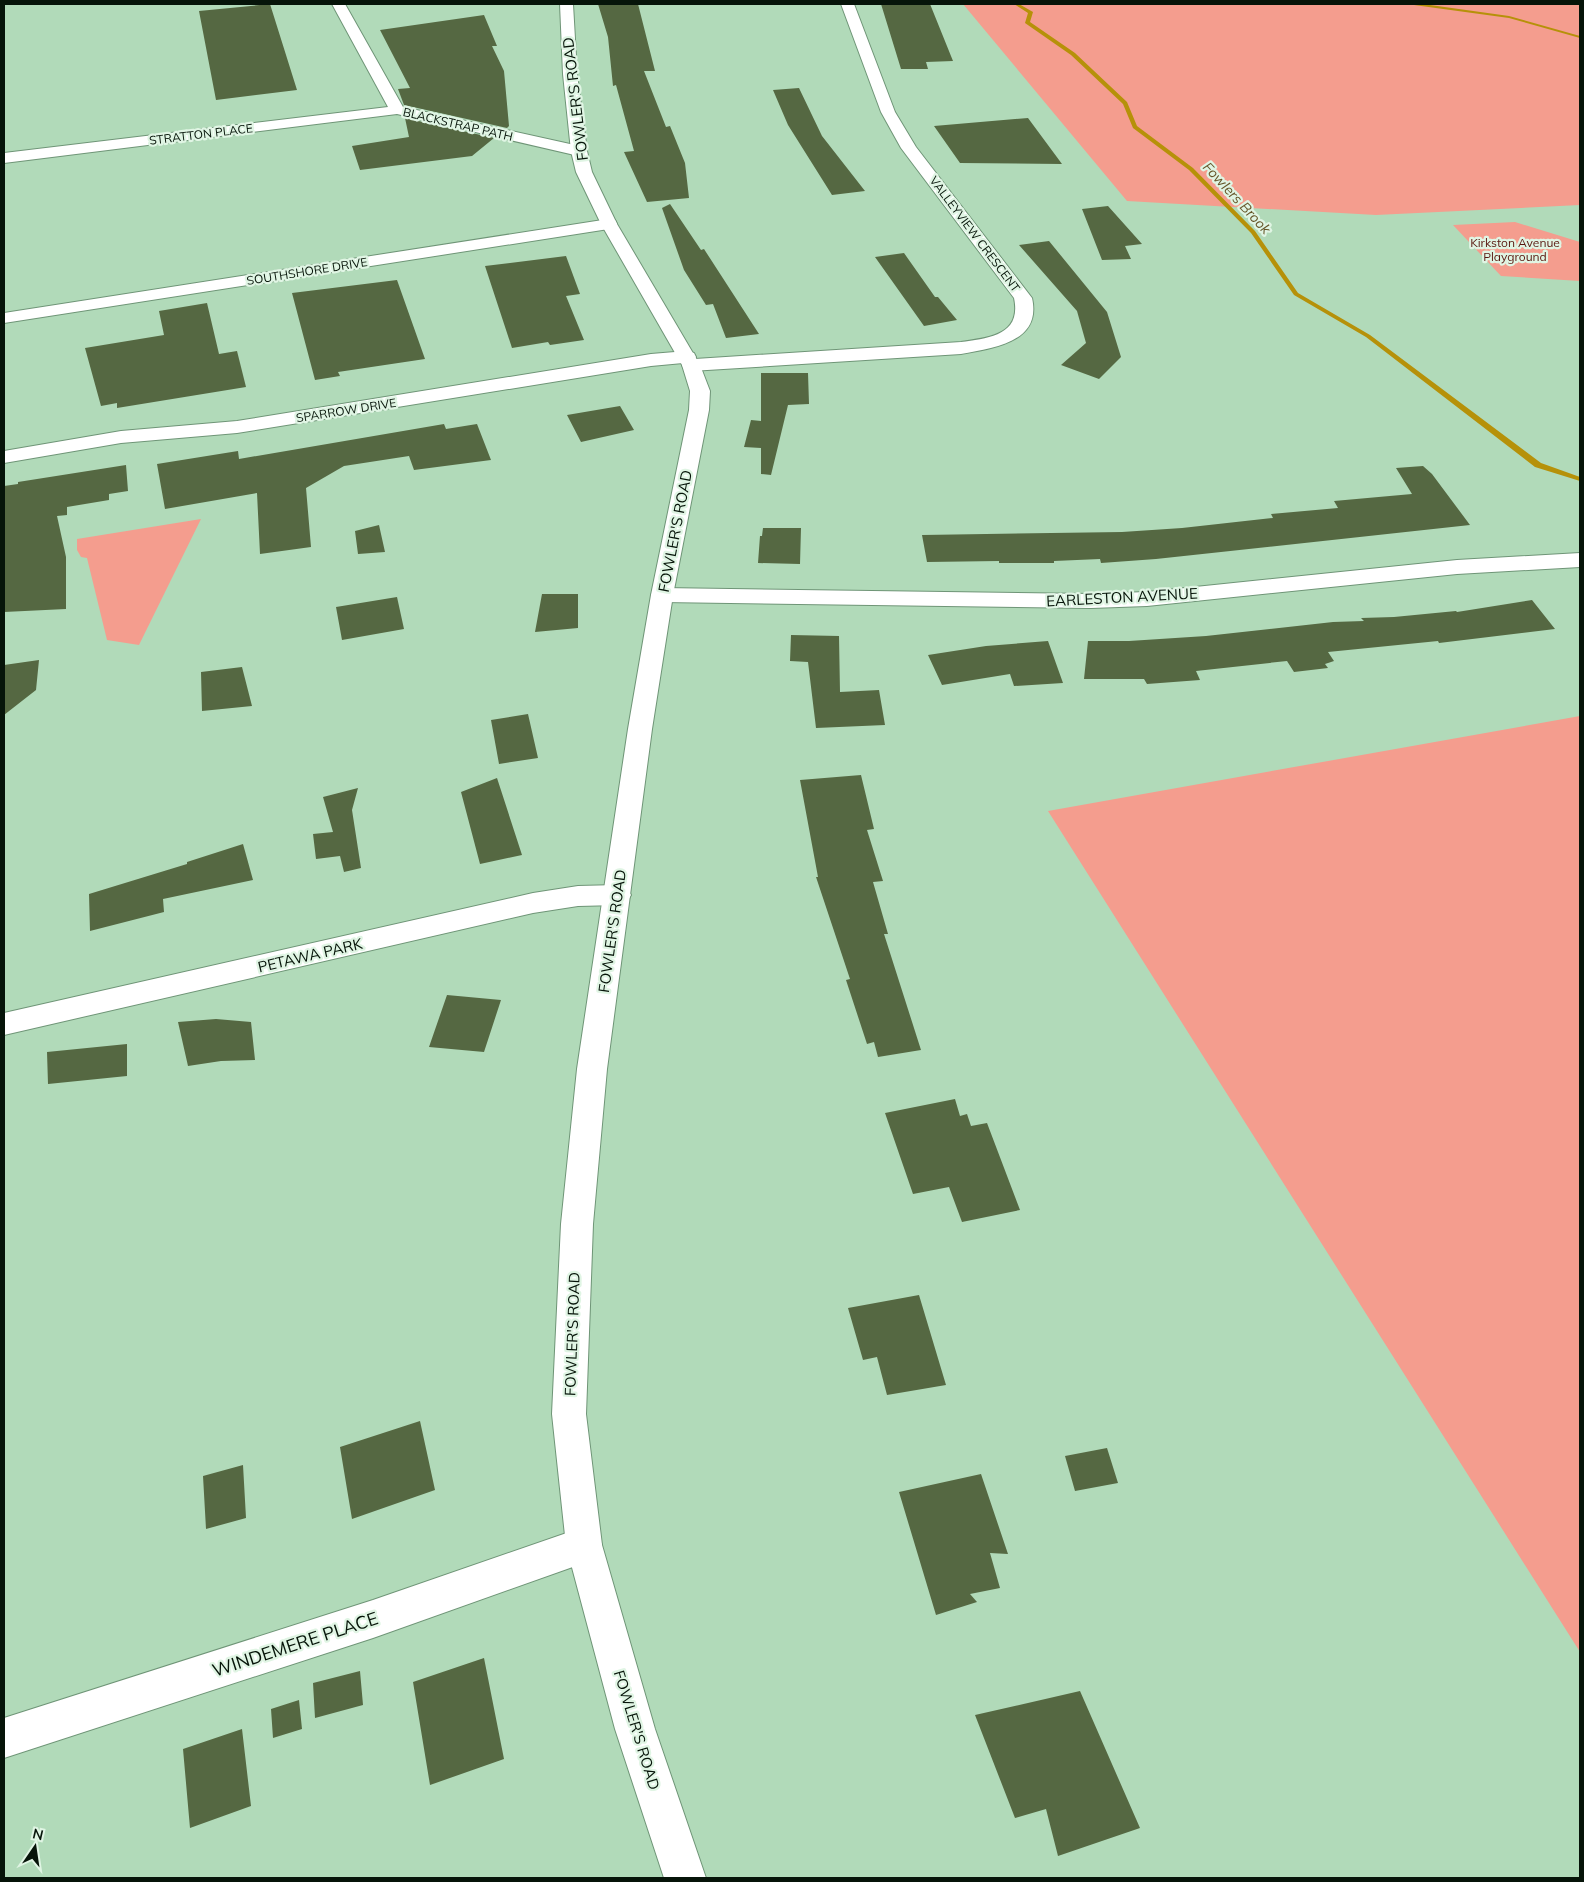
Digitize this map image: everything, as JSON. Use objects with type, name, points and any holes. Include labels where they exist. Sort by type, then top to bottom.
[{"type":"street","name":"BLACKSTRAP PATH","points":[[338,4],[397,110],[579,151]]},
{"type":"street","name":"FOWLER'S ROAD","points":[[566,4],[570,74],[579,151],[584,172],[609,224],[689,360],[700,391],[699,410],[662,595],[640,728],[592,1069],[577,1224],[569,1414],[584,1545],[635,1728],[685,1878]]},
{"type":"street","name":"VALLEYVIEW CRESCENT","points":[[689,360],[961,348],[1004,338],[1021,326],[1025,320],[1026,306],[1019,292],[909,148],[894,124],[847,4]]},
{"type":"street","name":"STRATTON PLACE","points":[[4,158],[397,110]]},
{"type":"street","name":"SOUTHSHORE DRIVE","points":[[4,318],[609,224]]},
{"type":"street","name":"SPARROW DRIVE","points":[[4,457],[121,437],[237,428],[651,360],[689,360]]},
{"type":"street","name":"EARLESTON AVENUE","points":[[662,595],[1091,601],[1147,599],[1457,567],[1580,560]]},
{"type":"street","name":"PETAWA PARK","points":[[4,1024],[533,903],[578,896],[618,894]]},
{"type":"street","name":"WINDEMERE PLACE","points":[[4,1738],[373,1619],[584,1545]]},
{"type":"green space","points":[[963,4],[1580,4],[1580,205],[1376,215],[1127,201]]},
{"type":"green space","name":"Kirkston Avenue Playground","points":[[1515,222],[1580,242],[1580,281],[1501,276],[1453,225]]},
{"type":"green space","points":[[201,519],[139,645],[107,640],[87,558],[81,557],[77,550],[77,539]]},
{"type":"green space","points":[[1580,716],[1580,1652],[1048,811]]},
{"type":"building","points":[[270,4],[297,90],[216,100],[199,11]]},
{"type":"building","points":[[598,4],[638,4],[655,71],[644,71],[666,127],[670,126],[685,163],[689,198],[647,202],[624,152],[634,151],[616,85],[613,86],[608,37]]},
{"type":"building","points":[[881,4],[930,4],[953,61],[926,62],[928,69],[901,69]]},
{"type":"building","points":[[484,15],[497,46],[492,46],[504,71],[509,126],[507,128],[404,105],[398,89],[410,88],[380,30]]},
{"type":"building","points":[[799,88],[822,136],[865,191],[832,195],[788,125],[773,90]]},
{"type":"building","points":[[405,118],[494,138],[472,156],[360,170],[352,146],[409,137]]},
{"type":"building","points":[[1028,118],[1062,164],[960,163],[934,126]]},
{"type":"building","points":[[670,204],[701,250],[704,249],[759,334],[726,338],[713,304],[706,305],[684,270],[662,208]]},
{"type":"building","points":[[1108,206],[1142,244],[1125,246],[1131,259],[1102,260],[1082,209]]},
{"type":"building","points":[[1049,241],[1107,312],[1121,357],[1099,379],[1061,365],[1086,343],[1077,311],[1019,245]]},
{"type":"building","points":[[904,253],[935,297],[938,297],[957,320],[924,326],[875,257]]},
{"type":"building","points":[[566,256],[580,294],[566,296],[584,340],[550,345],[548,342],[512,348],[485,266]]},
{"type":"building","points":[[397,280],[425,359],[338,372],[340,376],[315,380],[292,293]]},
{"type":"building","points":[[207,303],[219,354],[237,351],[246,387],[117,408],[117,403],[101,406],[85,348],[164,335],[159,311]]},
{"type":"building","points":[[761,373],[808,373],[809,404],[788,405],[771,475],[761,474],[761,448],[744,447],[751,420],[761,421]]},
{"type":"building","points":[[620,406],[634,430],[581,442],[567,415]]},
{"type":"building","points":[[444,424],[446,429],[477,424],[491,460],[414,470],[409,456],[344,466],[306,488],[311,547],[260,554],[257,493],[165,509],[157,464],[238,451],[239,459]]},
{"type":"building","points":[[126,465],[128,491],[109,494],[109,500],[67,507],[67,515],[57,516],[66,557],[66,609],[4,612],[4,486],[18,484],[18,482]]},
{"type":"building","points":[[1423,466],[1432,474],[1470,525],[1156,559],[1101,563],[1100,559],[1054,561],[1054,563],[999,563],[999,561],[927,562],[922,535],[1122,532],[1182,528],[1273,518],[1271,514],[1338,508],[1334,501],[1412,494],[1396,468]]},
{"type":"building","points":[[379,525],[385,552],[358,554],[355,531]]},
{"type":"building","points":[[763,528],[801,528],[800,564],[758,563],[760,536],[762,536]]},
{"type":"building","points":[[542,594],[578,594],[578,628],[535,632]]},
{"type":"building","points":[[397,597],[404,629],[342,640],[336,607]]},
{"type":"building","points":[[1532,600],[1555,629],[1439,643],[1438,641],[1328,652],[1334,661],[1325,664],[1328,668],[1294,672],[1287,661],[1196,671],[1200,680],[1147,684],[1144,679],[1084,679],[1088,641],[1129,641],[1206,636],[1333,622],[1364,621],[1361,618],[1457,612]]},
{"type":"building","points":[[791,635],[839,636],[840,692],[879,690],[885,725],[816,728],[808,662],[790,661]]},
{"type":"building","points":[[1048,641],[1063,683],[1014,686],[1010,674],[942,685],[928,655],[986,646]]},
{"type":"building","points":[[39,660],[36,690],[4,715],[4,665]]},
{"type":"building","points":[[242,667],[252,706],[202,711],[201,672]]},
{"type":"building","points":[[528,714],[538,758],[499,764],[491,720]]},
{"type":"building","points":[[861,775],[874,829],[867,830],[883,881],[873,882],[888,934],[884,934],[921,1050],[878,1057],[874,1042],[867,1044],[846,980],[850,979],[816,877],[818,877],[800,780]]},
{"type":"building","points":[[497,778],[522,855],[480,864],[461,792]]},
{"type":"building","points":[[358,788],[352,810],[361,868],[344,872],[340,856],[316,859],[313,834],[333,832],[323,797]]},
{"type":"building","points":[[243,844],[253,880],[163,899],[164,912],[90,931],[89,894],[187,864],[187,862]]},
{"type":"building","points":[[447,995],[501,1000],[484,1052],[429,1047]]},
{"type":"building","points":[[216,1019],[251,1022],[255,1060],[221,1061],[188,1066],[178,1022]]},
{"type":"building","points":[[127,1044],[127,1076],[48,1084],[47,1052]]},
{"type":"building","points":[[955,1099],[960,1116],[967,1114],[971,1126],[987,1123],[1020,1210],[962,1222],[949,1187],[913,1194],[885,1113]]},
{"type":"building","points":[[919,1295],[946,1385],[887,1395],[877,1357],[863,1360],[848,1308]]},
{"type":"building","points":[[420,1421],[435,1490],[352,1519],[340,1447]]},
{"type":"building","points":[[1107,1448],[1118,1483],[1075,1491],[1065,1456]]},
{"type":"building","points":[[243,1465],[246,1518],[206,1529],[203,1476]]},
{"type":"building","points":[[981,1474],[1008,1554],[990,1553],[1000,1588],[970,1594],[977,1602],[936,1615],[899,1492]]},
{"type":"building","points":[[484,1658],[504,1759],[430,1785],[413,1682]]},
{"type":"building","points":[[360,1671],[363,1705],[315,1718],[313,1683]]},
{"type":"building","points":[[1080,1691],[1140,1828],[1058,1856],[1046,1809],[1015,1818],[975,1715]]},
{"type":"building","points":[[299,1700],[302,1729],[273,1738],[271,1709]]},
{"type":"building","points":[[242,1729],[251,1806],[190,1828],[183,1749]]},
{"type":"waterway","name":"Fowlers Brook","points":[[1016,4],[1031,13],[1027,22],[1073,54],[1125,103],[1135,127],[1191,169],[1253,232],[1296,294],[1368,336],[1538,465],[1580,479]]},
{"type":"waterway","points":[[1414,4],[1509,17],[1580,37]]}]
